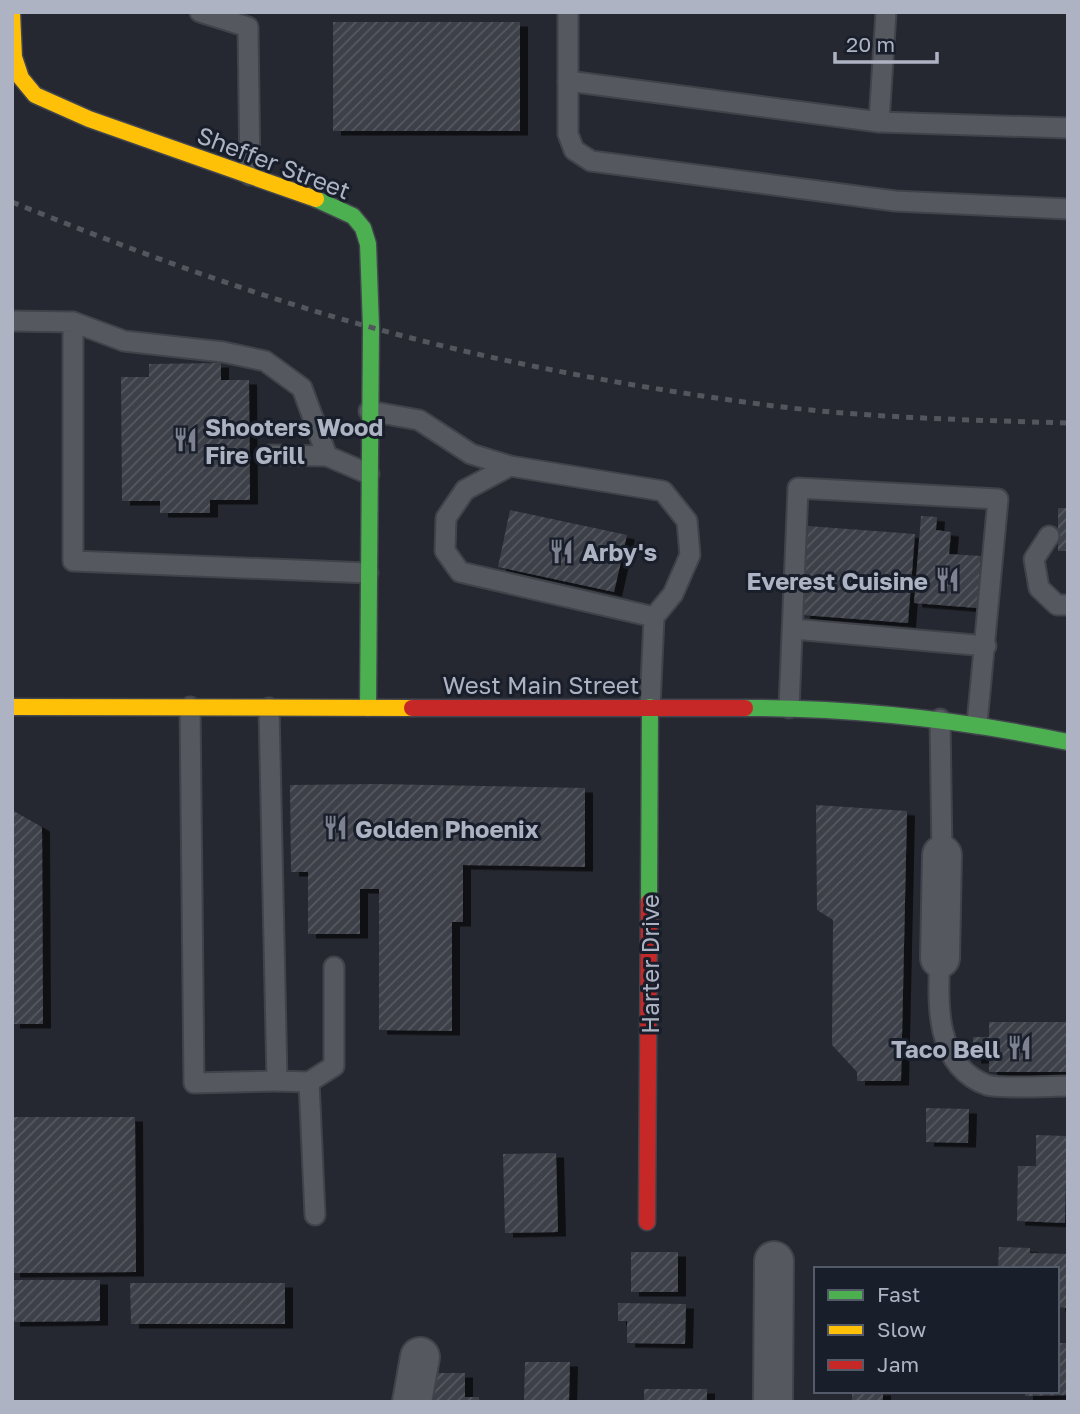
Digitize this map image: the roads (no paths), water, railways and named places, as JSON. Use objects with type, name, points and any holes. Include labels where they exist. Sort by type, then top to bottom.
[{"type":"street","name":"Sheffer Street","points":[[12,12],[14,57],[21,78],[35,94],[89,119],[332,206],[353,216],[363,228],[370,267],[368,708]]},
{"type":"street","name":"West Main Street","points":[[12,707],[789,708],[940,719],[1068,742]]},
{"type":"street","name":"Harter Drive","points":[[647,1222],[650,707]]},
{"type":"street","points":[[940,958],[942,855]]},
{"type":"street","points":[[773,1402],[774,1261]]},
{"type":"street","points":[[412,1402],[420,1357]]},
{"type":"lane","points":[[200,12],[248,27],[250,175]]},
{"type":"lane","points":[[568,12],[568,134],[574,149],[592,161],[895,201],[1068,209]]},
{"type":"lane","points":[[879,122],[886,12]]},
{"type":"lane","points":[[568,80],[879,122],[1068,128]]},
{"type":"lane","points":[[12,321],[73,322],[124,341],[223,352],[265,361],[302,388],[327,456]]},
{"type":"lane","points":[[73,322],[73,561],[368,573]]},
{"type":"lane","points":[[369,411],[419,420],[471,454],[510,466],[663,491],[687,521],[690,555],[673,594],[654,617],[650,707]]},
{"type":"lane","points":[[270,455],[327,456],[369,474]]},
{"type":"lane","points":[[510,466],[465,490],[446,518],[445,551],[460,572],[654,617]]},
{"type":"lane","points":[[789,708],[797,488],[998,499],[977,724]]},
{"type":"lane","points":[[1049,536],[1034,559],[1039,588],[1057,605],[1068,605]]},
{"type":"lane","points":[[793,629],[986,646]]},
{"type":"lane","points":[[190,707],[194,1083],[309,1082],[334,1066],[334,967]]},
{"type":"lane","points":[[269,708],[277,1081]]},
{"type":"lane","points":[[940,719],[942,855]]},
{"type":"lane","points":[[940,958],[938,985],[941,1026],[956,1066],[988,1085],[1068,1086]]},
{"type":"lane","points":[[309,1082],[315,1215]]},
{"type":"railway","points":[[12,202],[111,241],[261,294],[363,325],[503,360],[638,386],[774,406],[884,416],[1068,423]]},
{"type":"place","name":"Shooters Wood Fire Grill","points":[[185,440]]},
{"type":"place","name":"Arby's","points":[[562,551]]},
{"type":"place","name":"Everest Cuisine","points":[[948,580]]},
{"type":"place","name":"Golden Phoenix","points":[[335,828]]},
{"type":"place","name":"Taco Bell","points":[[1020,1048]]}]
